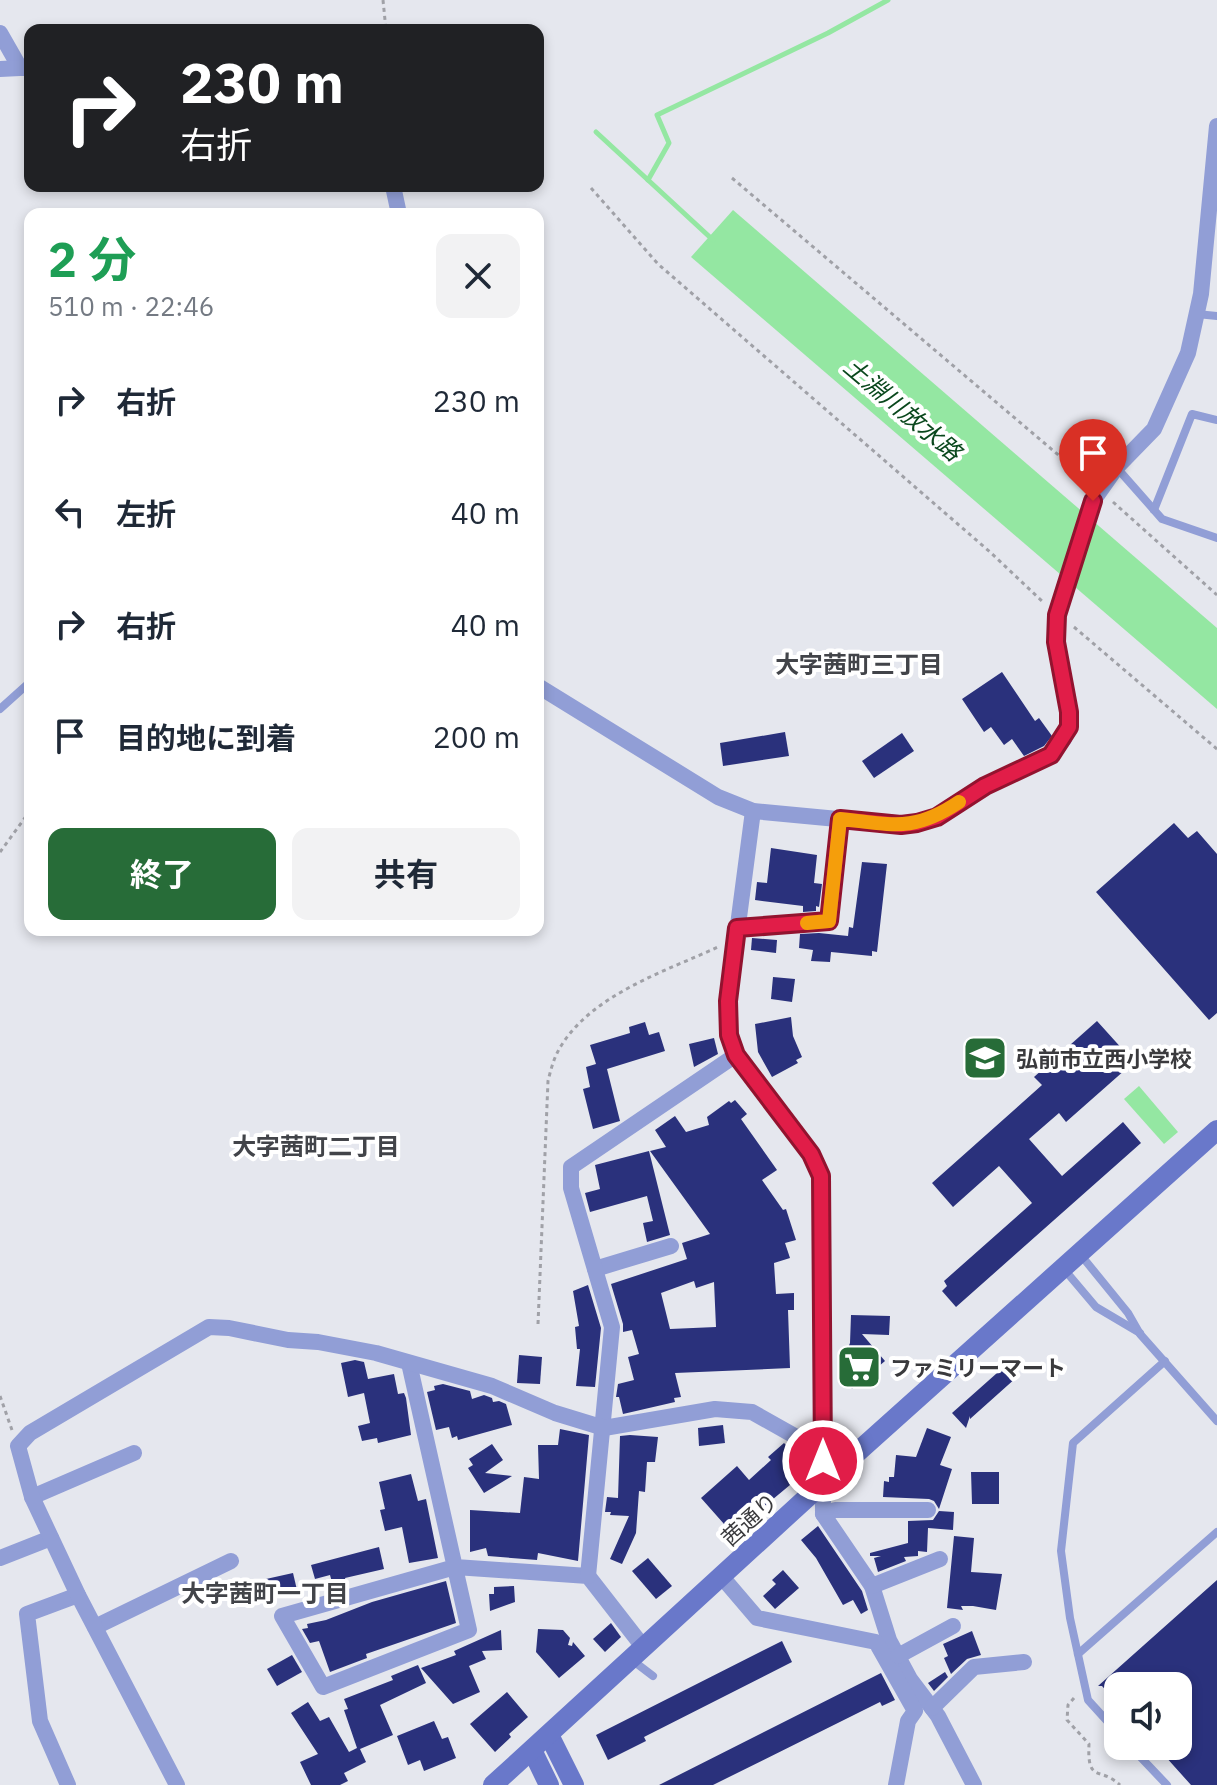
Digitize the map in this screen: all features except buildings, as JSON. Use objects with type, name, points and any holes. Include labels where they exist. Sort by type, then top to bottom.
[{"type":"street","points":[[0,33],[24,67]]},
{"type":"street","points":[[0,69],[24,68]]},
{"type":"street","points":[[544,690],[718,797],[753,811],[901,825],[917,823],[937,817],[985,786],[1051,755],[1069,727],[1056,642],[1060,607],[1096,496],[1117,467],[1154,429],[1188,353],[1201,294],[1217,126]]},
{"type":"street","points":[[753,811],[728,1001],[729,1035],[736,1055],[811,1154],[821,1176],[823,1514],[872,1586],[889,1640],[910,1679],[959,1751],[974,1785]]},
{"type":"street","points":[[737,933],[829,921],[840,819]]},
{"type":"street","points":[[638,1654],[588,1576],[612,1327],[571,1188],[571,1167],[736,1055]]},
{"type":"street","name":"茜通り","points":[[493,1785],[823,1483],[1217,1130]]},
{"type":"street","points":[[595,1269],[671,1246]]},
{"type":"street","points":[[177,1785],[51,1538],[32,1497],[18,1446],[30,1433],[209,1327],[318,1342],[409,1363],[492,1386],[555,1413],[604,1428],[715,1409],[752,1412],[823,1452]]},
{"type":"street","points":[[409,1363],[455,1567],[469,1630],[323,1687],[282,1616],[455,1567],[588,1576]]},
{"type":"street","points":[[32,1497],[134,1453]]},
{"type":"street","points":[[823,1514],[835,1510],[928,1510]]},
{"type":"street","points":[[0,1558],[51,1538]]},
{"type":"street","points":[[872,1586],[940,1559]]},
{"type":"street","points":[[95,1627],[231,1561]]},
{"type":"street","points":[[722,1577],[757,1618],[876,1642],[915,1711],[908,1721],[896,1785]]},
{"type":"street","points":[[68,1785],[40,1721],[27,1614],[78,1595]]},
{"type":"street","points":[[898,1656],[953,1626]]},
{"type":"street","points":[[932,1708],[974,1667],[1024,1662]]},
{"type":"street","points":[[549,1735],[574,1785]]},
{"type":"street","points":[[532,1750],[549,1785]]},
{"type":"lane","points":[[1196,314],[1217,316]]},
{"type":"lane","points":[[1154,510],[1192,414],[1217,420]]},
{"type":"lane","points":[[1117,467],[1162,519],[1217,538]]},
{"type":"lane","points":[[0,709],[24,687]]},
{"type":"lane","points":[[1080,1253],[1128,1313],[1140,1334],[1217,1421]]},
{"type":"lane","points":[[1063,1268],[1096,1307],[1140,1334]]},
{"type":"lane","points":[[1104,1718],[1088,1700],[1061,1551],[1073,1443],[1165,1361]]},
{"type":"lane","points":[[1078,1654],[1217,1532]]},
{"type":"lane","points":[[638,1654],[653,1676]]},
{"type":"lane","points":[[1143,1760],[1167,1785]]},
{"type":"path","points":[[383,0],[385,24]]},
{"type":"path","points":[[732,178],[1096,496],[1217,595]]},
{"type":"path","points":[[591,188],[658,264],[990,552],[1060,607],[1217,749]]},
{"type":"path","points":[[0,852],[24,819]]},
{"type":"path","points":[[538,1324],[548,1081],[557,1052],[572,1031],[612,999],[737,933]]},
{"type":"path","points":[[0,1396],[18,1446]]},
{"type":"path","points":[[1085,1687],[1068,1705],[1067,1720],[1089,1744],[1088,1761],[1094,1772],[1120,1785]]},
{"type":"water","points":[[733,210],[1217,628],[1217,709],[691,257]]},
{"type":"water","points":[[1139,1086],[1178,1132],[1164,1144],[1124,1099]]},
{"type":"waterway","points":[[648,180],[669,143],[657,115],[828,33],[888,0]]},
{"type":"waterway","name":"土淵川放水路","points":[[596,132],[713,240]]},
{"type":"slow traffic","points":[[807,923],[829,921],[840,819],[901,825],[917,823],[937,817],[959,802]]},
{"type":"place","name":"弘前市立西小学校","points":[[985,1058]]},
{"type":"place","name":"ファミリーマート","points":[[859,1367]]},
{"type":"district","name":"大字茜町三丁目","points":[[859,664]]},
{"type":"district","name":"大字茜町二丁目","points":[[316,1146]]},
{"type":"district","name":"大字茜町一丁目","points":[[265,1593]]},
{"type":"route","points":[[823,1461],[821,1176],[811,1154],[736,1055],[729,1035],[728,1001],[737,928],[829,921],[840,819],[901,825],[937,817],[985,786],[1051,755],[1069,727],[1056,642],[1057,615],[1093,501]]}]
